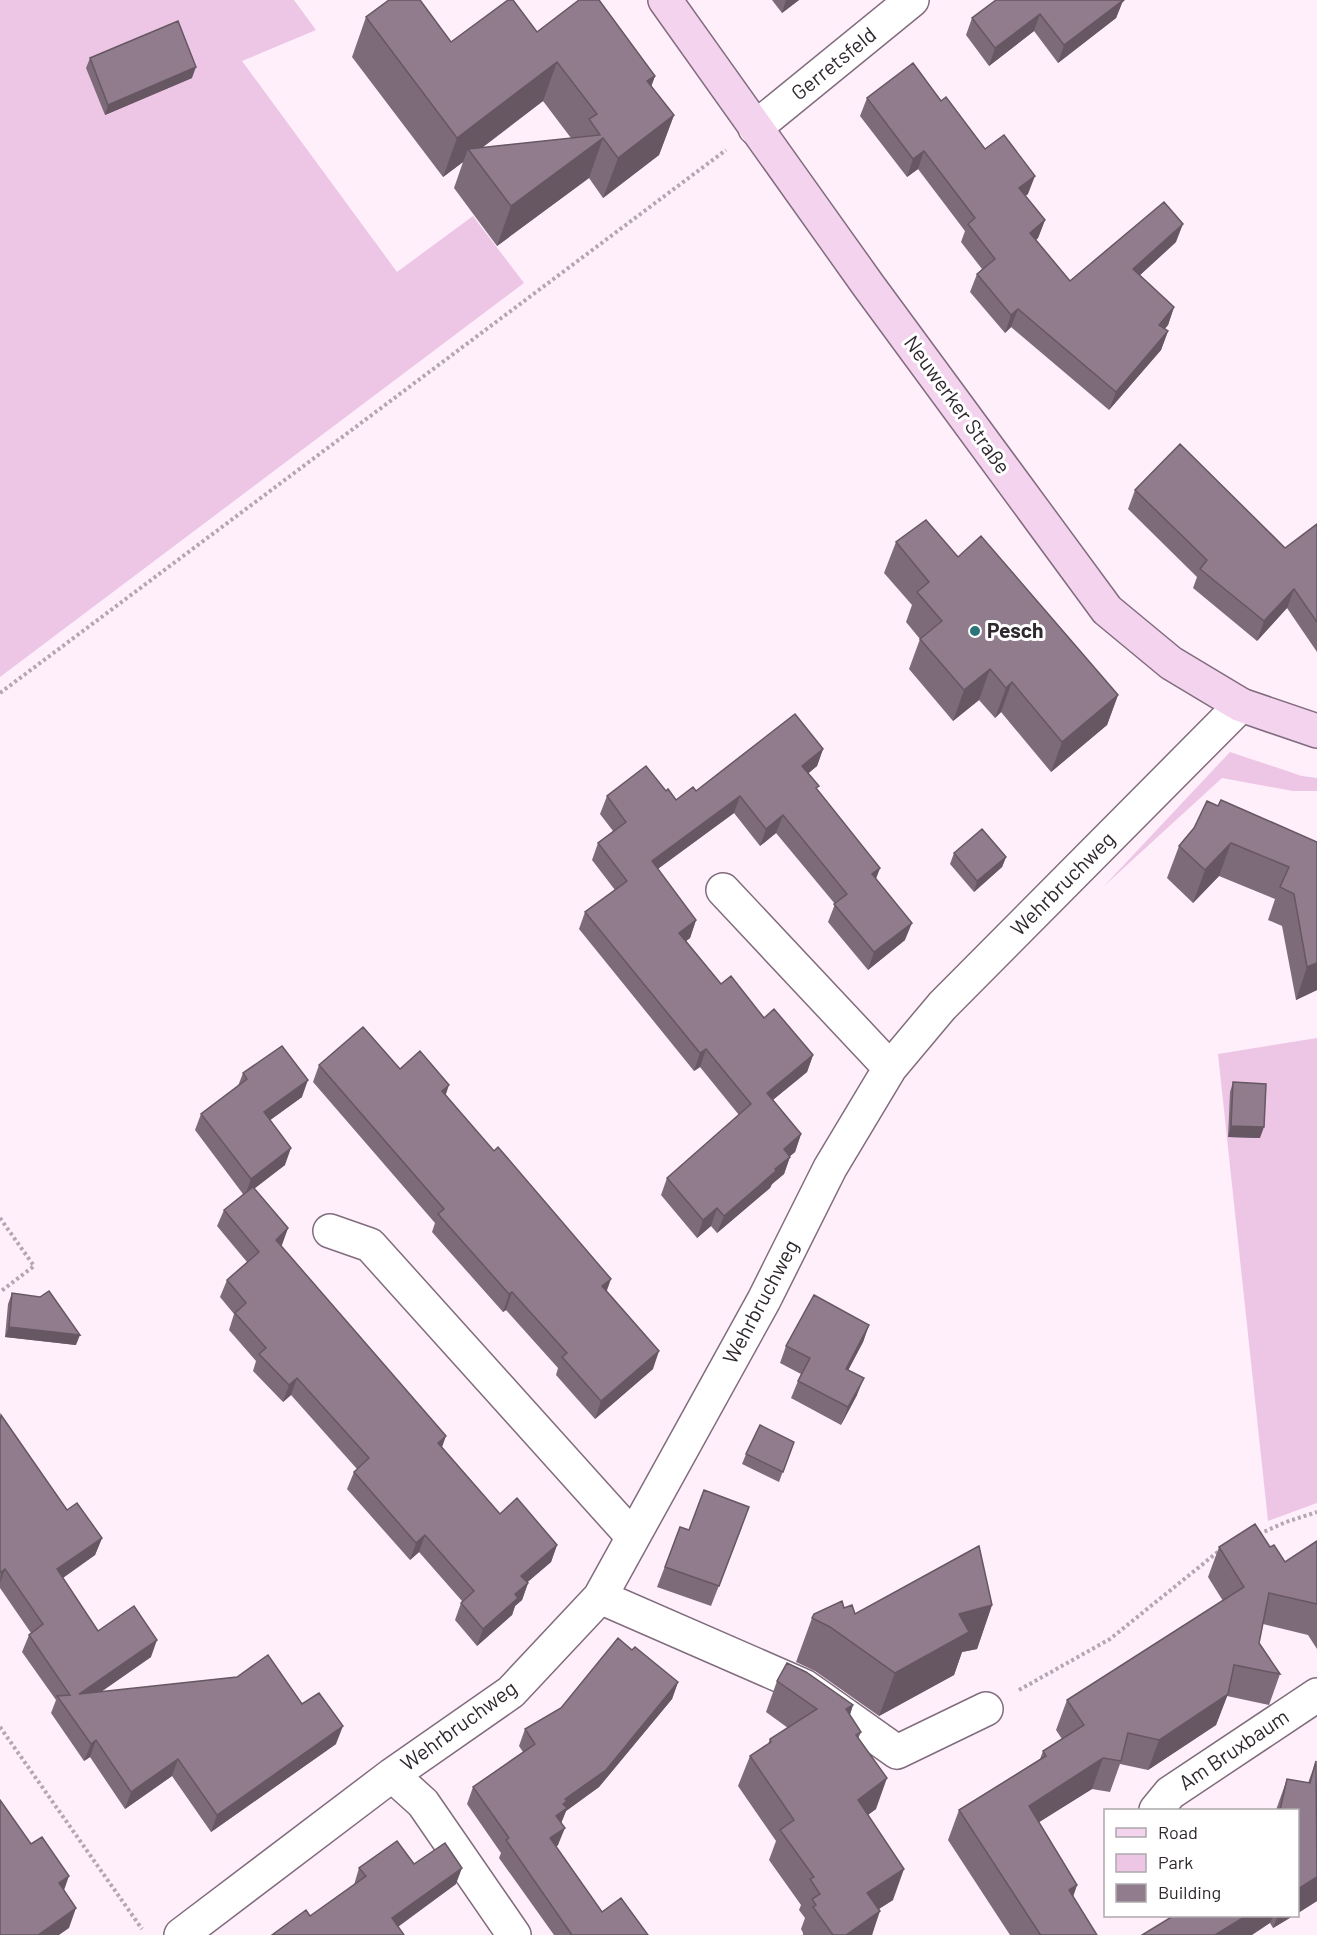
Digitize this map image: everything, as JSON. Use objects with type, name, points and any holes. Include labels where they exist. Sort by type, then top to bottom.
[{"type":"street","name":"Neuwerker Straße","points":[[665,0],[868,285],[1107,610],[1171,663],[1241,705],[1317,731]]},
{"type":"street","name":"Gerretsfeld","points":[[755,128],[912,0]]},
{"type":"street","name":"Wehrbruchweg","points":[[181,1935],[392,1775],[511,1692],[600,1598],[764,1300],[830,1168],[890,1068],[942,1006],[1241,705]]},
{"type":"street","points":[[723,890],[890,1068]]},
{"type":"street","points":[[330,1231],[370,1245],[633,1537]]},
{"type":"street","points":[[600,1598],[804,1686],[897,1752],[986,1709]]},
{"type":"street","name":"Am Bruxbaum","points":[[1157,1809],[1170,1793],[1317,1695]]},
{"type":"street","name":"Wehrbruchweg","points":[[392,1775],[423,1803],[514,1935]]},
{"type":"path","points":[[0,693],[755,128]]},
{"type":"path","points":[[0,1218],[34,1266],[0,1292]]},
{"type":"path","points":[[1258,1534],[1317,1512]]},
{"type":"path","points":[[986,1709],[1110,1639],[1219,1551],[1229,1547]]},
{"type":"path","points":[[0,1727],[146,1935]]},
{"type":"green space","points":[[0,0],[294,0],[316,30],[242,61],[397,272],[473,216],[524,283],[0,677]]},
{"type":"green space","points":[[1230,752],[1302,776],[1317,778],[1317,791],[1293,791],[1222,778],[1103,887]]},
{"type":"green space","points":[[1317,1038],[1317,1503],[1268,1521],[1218,1054]]},
{"type":"building","points":[[389,0],[420,0],[451,42],[508,0],[513,0],[537,32],[579,0],[599,0],[655,76],[647,81],[674,115],[618,158],[603,138],[511,206],[468,149],[600,135],[589,119],[597,114],[557,62],[457,138],[366,17]]},
{"type":"building","points":[[996,0],[1122,1],[1064,45],[1040,14],[995,48],[972,18]]},
{"type":"building","points":[[178,21],[196,67],[108,105],[90,58]]},
{"type":"building","points":[[913,63],[941,101],[946,97],[985,149],[1004,135],[1035,176],[1019,188],[1045,220],[1030,233],[1070,281],[1164,202],[1183,224],[1133,269],[1174,307],[1159,325],[1168,331],[1116,392],[1018,309],[1011,315],[977,274],[995,259],[968,224],[975,218],[924,151],[913,159],[867,98]]},
{"type":"building","points":[[1180,444],[1285,548],[1317,524],[1317,622],[1294,589],[1264,621],[1200,569],[1207,560],[1135,490]]},
{"type":"building","points":[[926,520],[958,557],[981,536],[1118,695],[1062,742],[1012,682],[1006,688],[990,669],[964,690],[920,639],[942,621],[917,592],[929,582],[896,542]]},
{"type":"building","points":[[795,714],[823,749],[802,766],[819,786],[816,788],[880,868],[872,874],[912,923],[874,952],[834,904],[847,894],[783,815],[766,829],[740,796],[652,861],[696,920],[679,933],[721,984],[731,976],[764,1018],[774,1009],[813,1055],[767,1093],[801,1134],[784,1149],[790,1157],[724,1216],[717,1208],[703,1220],[667,1178],[751,1104],[706,1049],[700,1053],[585,912],[627,881],[598,843],[626,822],[607,796],[646,766],[676,800],[693,787],[696,791]]},
{"type":"building","points":[[1221,800],[1317,842],[1317,963],[1307,967],[1294,894],[1280,887],[1289,867],[1231,843],[1205,870],[1179,846],[1194,828],[1207,801],[1218,806]]},
{"type":"building","points":[[982,829],[1006,857],[977,881],[954,853]]},
{"type":"building","points":[[363,1027],[400,1069],[420,1051],[449,1085],[442,1091],[494,1151],[498,1147],[611,1279],[602,1286],[659,1351],[601,1401],[562,1357],[567,1353],[512,1292],[509,1294],[438,1214],[444,1209],[319,1065]]},
{"type":"building","points":[[282,1046],[308,1080],[264,1112],[291,1148],[251,1179],[201,1114],[247,1079],[243,1073]]},
{"type":"building","points":[[1233,1082],[1266,1084],[1264,1127],[1231,1126]]},
{"type":"building","points":[[253,1187],[288,1228],[276,1240],[446,1436],[438,1443],[500,1514],[517,1498],[557,1545],[521,1576],[528,1583],[515,1594],[518,1598],[483,1629],[461,1603],[474,1591],[425,1535],[416,1543],[354,1472],[369,1458],[297,1378],[289,1385],[259,1354],[266,1348],[235,1313],[246,1303],[227,1280],[259,1252],[224,1210]]},
{"type":"building","points":[[49,1291],[80,1335],[9,1327],[12,1293],[40,1297]]},
{"type":"building","points":[[814,1295],[869,1325],[846,1369],[864,1378],[848,1407],[798,1381],[810,1358],[786,1346]]},
{"type":"building","points":[[1,1415],[67,1510],[77,1503],[102,1538],[57,1569],[98,1631],[134,1606],[157,1640],[79,1694],[237,1677],[268,1655],[302,1704],[319,1693],[343,1726],[217,1815],[178,1759],[131,1792],[96,1740],[91,1744],[57,1696],[70,1695],[29,1635],[43,1624],[5,1569],[0,1571]]},
{"type":"building","points":[[760,1425],[794,1442],[783,1472],[746,1454]]},
{"type":"building","points":[[704,1490],[749,1507],[719,1586],[665,1567],[680,1527],[689,1530]]},
{"type":"building","points":[[1255,1524],[1270,1547],[1274,1545],[1285,1562],[1317,1541],[1317,1604],[1269,1593],[1259,1643],[1280,1674],[1234,1665],[1228,1694],[1159,1740],[1128,1733],[1121,1761],[1103,1758],[1029,1806],[1077,1885],[1069,1890],[1097,1935],[1038,1935],[1040,1934],[959,1810],[1046,1756],[1043,1751],[1084,1725],[1067,1700],[1244,1587],[1219,1547]]},
{"type":"building","points":[[979,1546],[992,1605],[959,1614],[969,1632],[895,1673],[830,1627],[812,1618],[814,1614],[842,1601],[844,1608],[852,1605],[855,1614]]},
{"type":"building","points":[[618,1638],[632,1650],[635,1647],[678,1682],[606,1770],[565,1799],[567,1801],[563,1804],[567,1808],[556,1816],[565,1828],[550,1838],[602,1912],[621,1898],[648,1935],[572,1935],[506,1840],[509,1838],[473,1787],[535,1744],[525,1729],[561,1708]]},
{"type":"building","points":[[787,1663],[806,1672],[853,1705],[846,1709],[861,1732],[856,1735],[887,1778],[858,1800],[904,1869],[867,1893],[880,1911],[846,1935],[833,1935],[813,1907],[816,1905],[812,1899],[820,1894],[810,1879],[814,1877],[780,1830],[794,1820],[750,1756],[771,1742],[770,1739],[817,1709],[777,1681]]},
{"type":"building","points":[[1316,1761],[1317,1877],[1299,1888],[1299,1809],[1280,1809],[1287,1779],[1310,1783]]},
{"type":"building","points":[[0,1800],[31,1844],[42,1837],[69,1876],[59,1883],[76,1908],[38,1935],[0,1935]]},
{"type":"building","points":[[397,1841],[414,1864],[445,1843],[462,1868],[392,1918],[404,1935],[272,1935],[306,1910],[310,1916],[366,1876],[359,1868]]},
{"type":"building","points":[[1171,1917],[1244,1917],[1215,1935],[1142,1935]]},
{"type":"place","name":"Pesch","points":[[975,631]]}]
